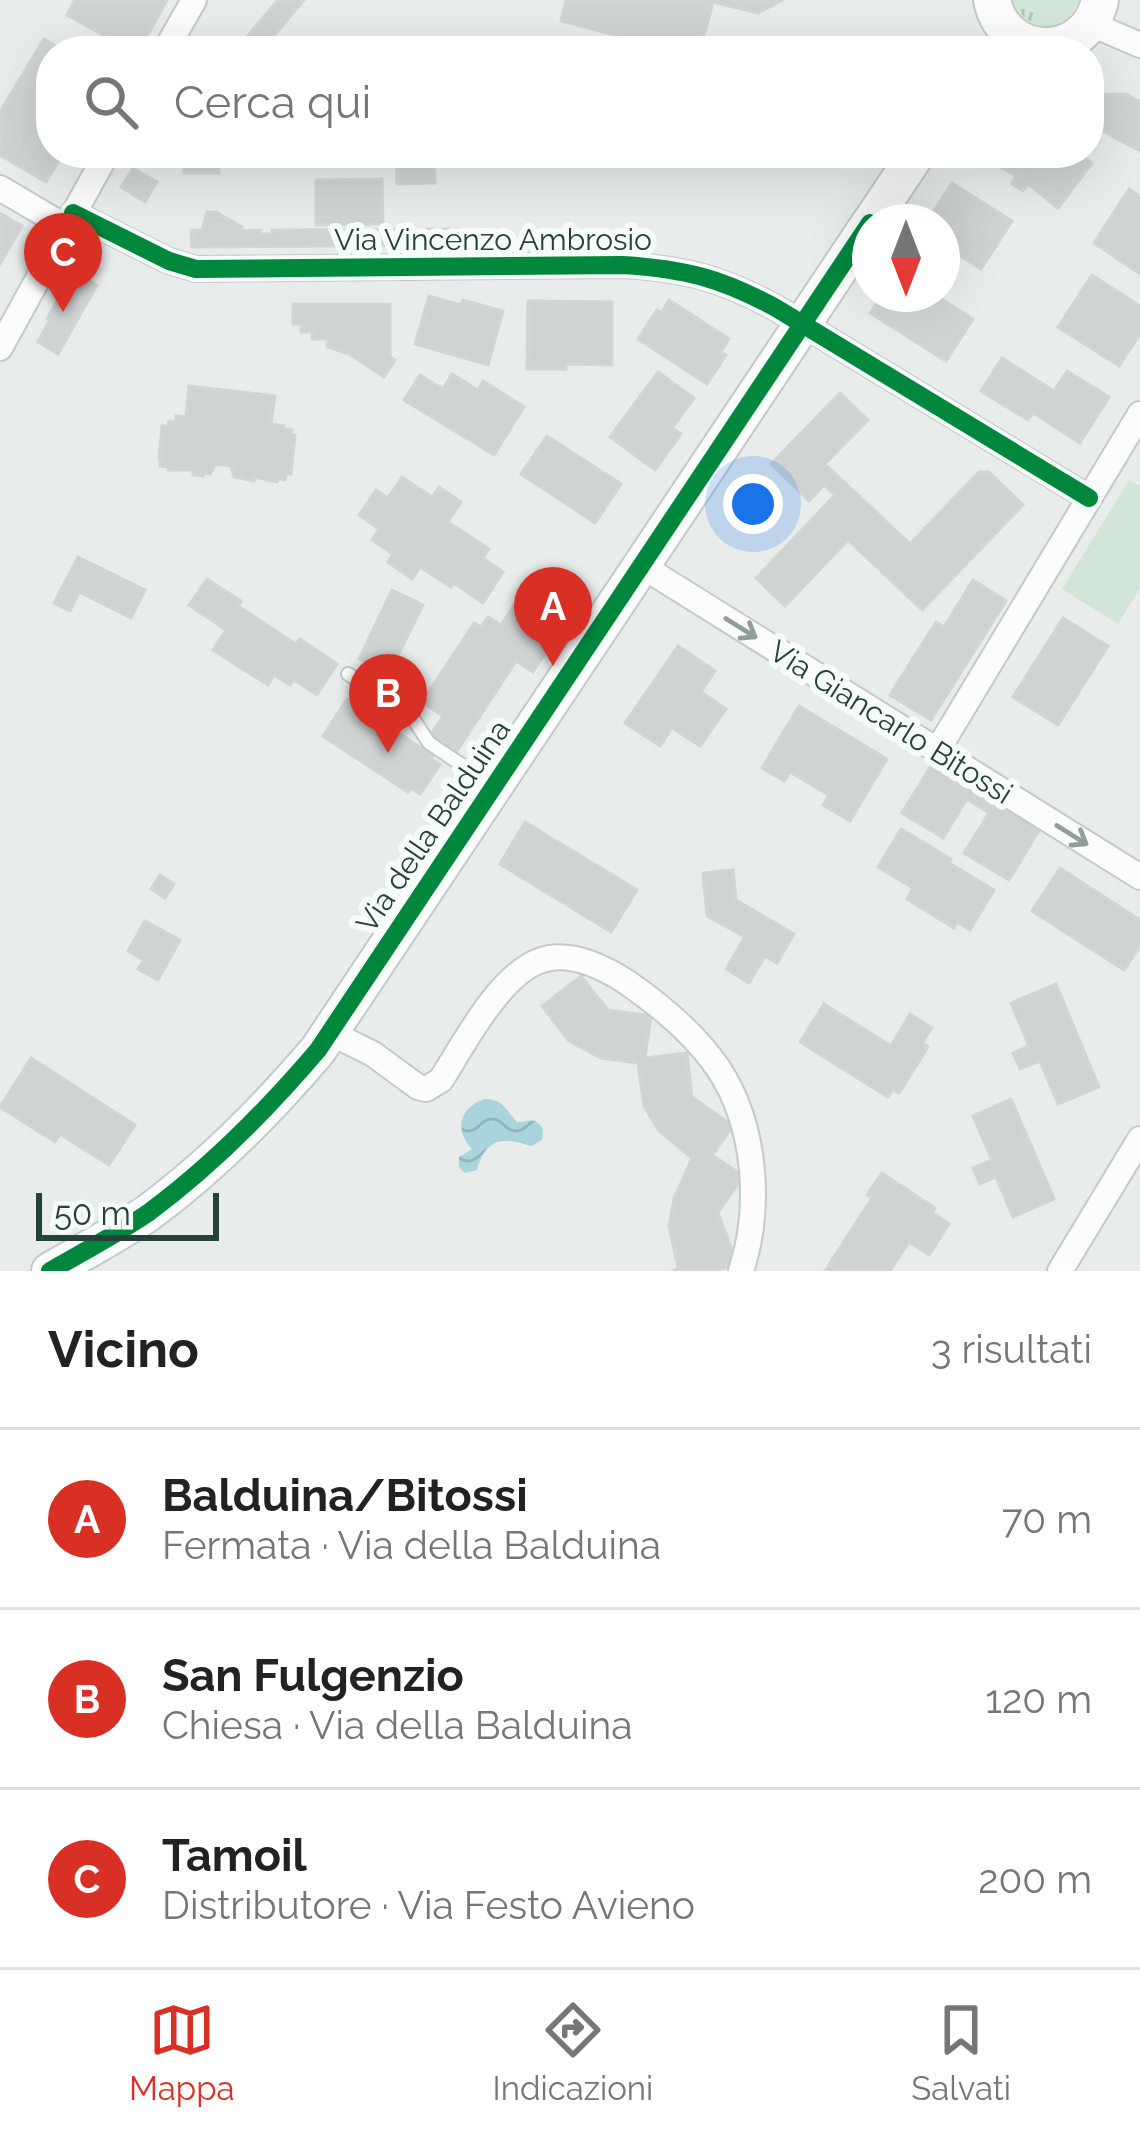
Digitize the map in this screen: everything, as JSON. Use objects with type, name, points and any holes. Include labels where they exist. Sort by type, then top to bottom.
[{"type":"street","points":[[174,36],[194,0]]},
{"type":"street","points":[[1074,36],[1096,12],[1140,46]]},
{"type":"street","points":[[0,348],[98,168]]},
{"type":"street","name":"Via della Balduina","points":[[882,204],[907,168]]},
{"type":"street","name":"Via Vincenzo Ambrosio","points":[[0,188],[177,265],[206,270],[622,265],[656,267],[724,282],[1089,498]]},
{"type":"street","name":"Via della Balduina","points":[[50,1271],[147,1213],[217,1158],[287,1087],[331,1033],[852,250]]},
{"type":"street","points":[[938,752],[1140,414]]},
{"type":"street","name":"Via Giancarlo Bitossi","points":[[642,566],[1140,877]]},
{"type":"street","points":[[331,1033],[426,1089],[441,1079],[502,991],[528,967],[546,959],[566,958],[610,972],[683,1027],[715,1064],[732,1095],[754,1183],[752,1232],[741,1271]]},
{"type":"street","points":[[1060,1271],[1140,1139]]},
{"type":"lane","points":[[348,674],[410,714],[429,743],[495,787]]},
{"type":"green space","points":[[1012,0],[1080,0],[1065,20],[1046,26],[1027,19]]},
{"type":"green space","points":[[1129,480],[1140,486],[1140,588],[1118,624],[1062,589]]},
{"type":"water","points":[[485,1099],[501,1103],[517,1122],[537,1122],[543,1129],[542,1140],[531,1146],[497,1142],[485,1151],[477,1170],[465,1173],[459,1157],[472,1149],[463,1134],[462,1120],[469,1108]]},
{"type":"building","points":[[75,0],[167,0],[147,36],[105,36],[67,15]]},
{"type":"building","points":[[278,0],[304,0],[274,36],[248,36]]},
{"type":"building","points":[[566,0],[783,0],[758,13],[713,2],[704,36],[619,36],[561,21]]},
{"type":"building","points":[[36,52],[36,168],[55,168],[46,182],[0,155],[0,112]]},
{"type":"building","points":[[1126,94],[1140,102],[1140,151],[1104,132],[1104,95]]},
{"type":"building","points":[[133,168],[157,182],[145,202],[121,187]]},
{"type":"building","points":[[184,168],[219,168],[219,173],[184,173]]},
{"type":"building","points":[[396,168],[434,168],[435,183],[397,184]]},
{"type":"building","points":[[1002,168],[1088,168],[1058,208],[1028,184],[1023,191],[1012,184],[1016,176]]},
{"type":"building","points":[[382,179],[383,224],[316,225],[316,180]]},
{"type":"building","points":[[952,183],[1012,221],[981,269],[960,256],[960,204],[939,204]]},
{"type":"building","points":[[1129,189],[1140,196],[1140,274],[1094,243]]},
{"type":"building","points":[[207,212],[216,212],[242,227],[241,231],[260,230],[260,234],[272,234],[272,230],[457,229],[457,245],[192,247],[191,230],[202,230]]},
{"type":"building","points":[[0,213],[22,226],[0,264]]},
{"type":"building","points":[[73,272],[97,285],[58,354],[38,342]]},
{"type":"building","points":[[1092,275],[1140,306],[1140,334],[1119,366],[1058,327]]},
{"type":"building","points":[[429,296],[503,311],[488,365],[415,344]]},
{"type":"building","points":[[669,300],[729,339],[721,352],[726,355],[707,384],[638,339]]},
{"type":"building","points":[[528,301],[612,302],[612,365],[527,369]]},
{"type":"building","points":[[293,304],[390,304],[390,357],[395,360],[384,377],[349,354],[327,347],[327,339],[312,339],[312,332],[301,332],[301,324],[293,324]]},
{"type":"building","points":[[960,311],[973,319],[946,361],[870,313]]},
{"type":"building","points":[[1002,358],[1054,391],[1067,371],[1109,397],[1080,443],[1033,413],[1028,420],[981,391]]},
{"type":"building","points":[[658,372],[694,398],[672,428],[681,434],[655,470],[610,437]]},
{"type":"building","points":[[452,374],[478,390],[483,381],[524,407],[494,455],[404,400],[420,375],[443,389]]},
{"type":"building","points":[[189,386],[275,396],[271,424],[295,435],[291,474],[277,482],[254,477],[254,481],[234,477],[231,466],[216,464],[203,476],[160,466],[162,426],[175,422],[176,416],[186,417]]},
{"type":"building","points":[[840,393],[868,420],[825,464],[910,544],[979,472],[989,472],[1023,505],[922,610],[848,540],[785,606],[756,578],[835,495],[824,485],[809,501],[771,464]]},
{"type":"building","points":[[547,436],[621,484],[595,523],[521,474]]},
{"type":"building","points":[[402,477],[432,497],[439,487],[461,502],[448,522],[489,549],[483,558],[503,572],[483,603],[420,567],[412,579],[388,562],[393,554],[372,540],[379,529],[359,515],[376,490],[388,498]]},
{"type":"building","points":[[78,557],[145,590],[131,618],[79,592],[70,611],[54,603]]},
{"type":"building","points":[[207,579],[296,644],[300,639],[337,664],[317,695],[294,680],[290,685],[274,675],[268,685],[213,650],[226,630],[189,605]]},
{"type":"building","points":[[973,580],[1006,601],[931,720],[890,695],[936,622],[944,627]]},
{"type":"building","points":[[527,585],[571,613],[533,672],[516,661],[457,751],[431,734],[443,716],[422,702],[474,623],[481,627],[488,617],[501,625]]},
{"type":"building","points":[[392,590],[423,605],[389,674],[359,659]]},
{"type":"building","points":[[1063,618],[1108,646],[1058,725],[1013,697]]},
{"type":"building","points":[[678,646],[715,671],[701,692],[726,709],[700,746],[672,728],[660,746],[625,723]]},
{"type":"building","points":[[347,699],[440,765],[420,794],[411,788],[408,792],[323,736]]},
{"type":"building","points":[[799,706],[887,759],[850,821],[823,805],[829,795],[790,772],[784,781],[762,768]]},
{"type":"building","points":[[932,764],[1040,829],[1009,880],[964,853],[989,813],[967,799],[943,838],[902,813]]},
{"type":"building","points":[[525,822],[637,890],[611,932],[500,864]]},
{"type":"building","points":[[901,829],[994,890],[970,930],[957,922],[954,928],[907,899],[913,888],[878,867]]},
{"type":"building","points":[[1060,868],[1140,920],[1140,946],[1124,970],[1032,911]]},
{"type":"building","points":[[733,870],[736,900],[794,934],[777,963],[765,956],[749,983],[726,969],[745,937],[707,916],[703,873]]},
{"type":"building","points":[[160,875],[174,884],[165,898],[151,889]]},
{"type":"building","points":[[145,921],[180,940],[158,980],[138,969],[144,960],[128,951]]},
{"type":"building","points":[[581,976],[608,1010],[651,1016],[645,1058],[687,1053],[692,1097],[733,1126],[712,1155],[743,1176],[718,1213],[737,1263],[716,1271],[673,1271],[678,1268],[669,1226],[674,1199],[692,1158],[659,1131],[644,1106],[638,1063],[601,1058],[569,1041],[542,1006]]},
{"type":"building","points":[[1056,984],[1099,1087],[1058,1104],[1040,1061],[1020,1069],[1013,1053],[1029,1046],[1011,1003]]},
{"type":"building","points":[[824,1004],[891,1046],[910,1014],[932,1028],[922,1043],[928,1047],[899,1093],[893,1090],[888,1097],[800,1042]]},
{"type":"building","points":[[31,1058],[135,1125],[109,1165],[60,1134],[55,1142],[0,1107]]},
{"type":"building","points":[[1011,1099],[1054,1199],[1013,1217],[996,1177],[980,1184],[973,1168],[992,1160],[973,1116]]},
{"type":"building","points":[[882,1173],[935,1208],[932,1212],[949,1224],[929,1255],[909,1242],[890,1271],[825,1271],[872,1198],[867,1195]]},
{"type":"cycle path","points":[[73,213],[169,261],[196,269],[623,265],[702,277],[776,308],[1089,498]]},
{"type":"cycle path","points":[[50,1271],[172,1195],[237,1137],[318,1050],[852,250]]},
{"type":"place","name":"Tamoil","points":[[63,312]]},
{"type":"place","name":"Balduina/Bitossi","points":[[553,666]]},
{"type":"place","name":"San Fulgenzio","points":[[388,753]]}]
